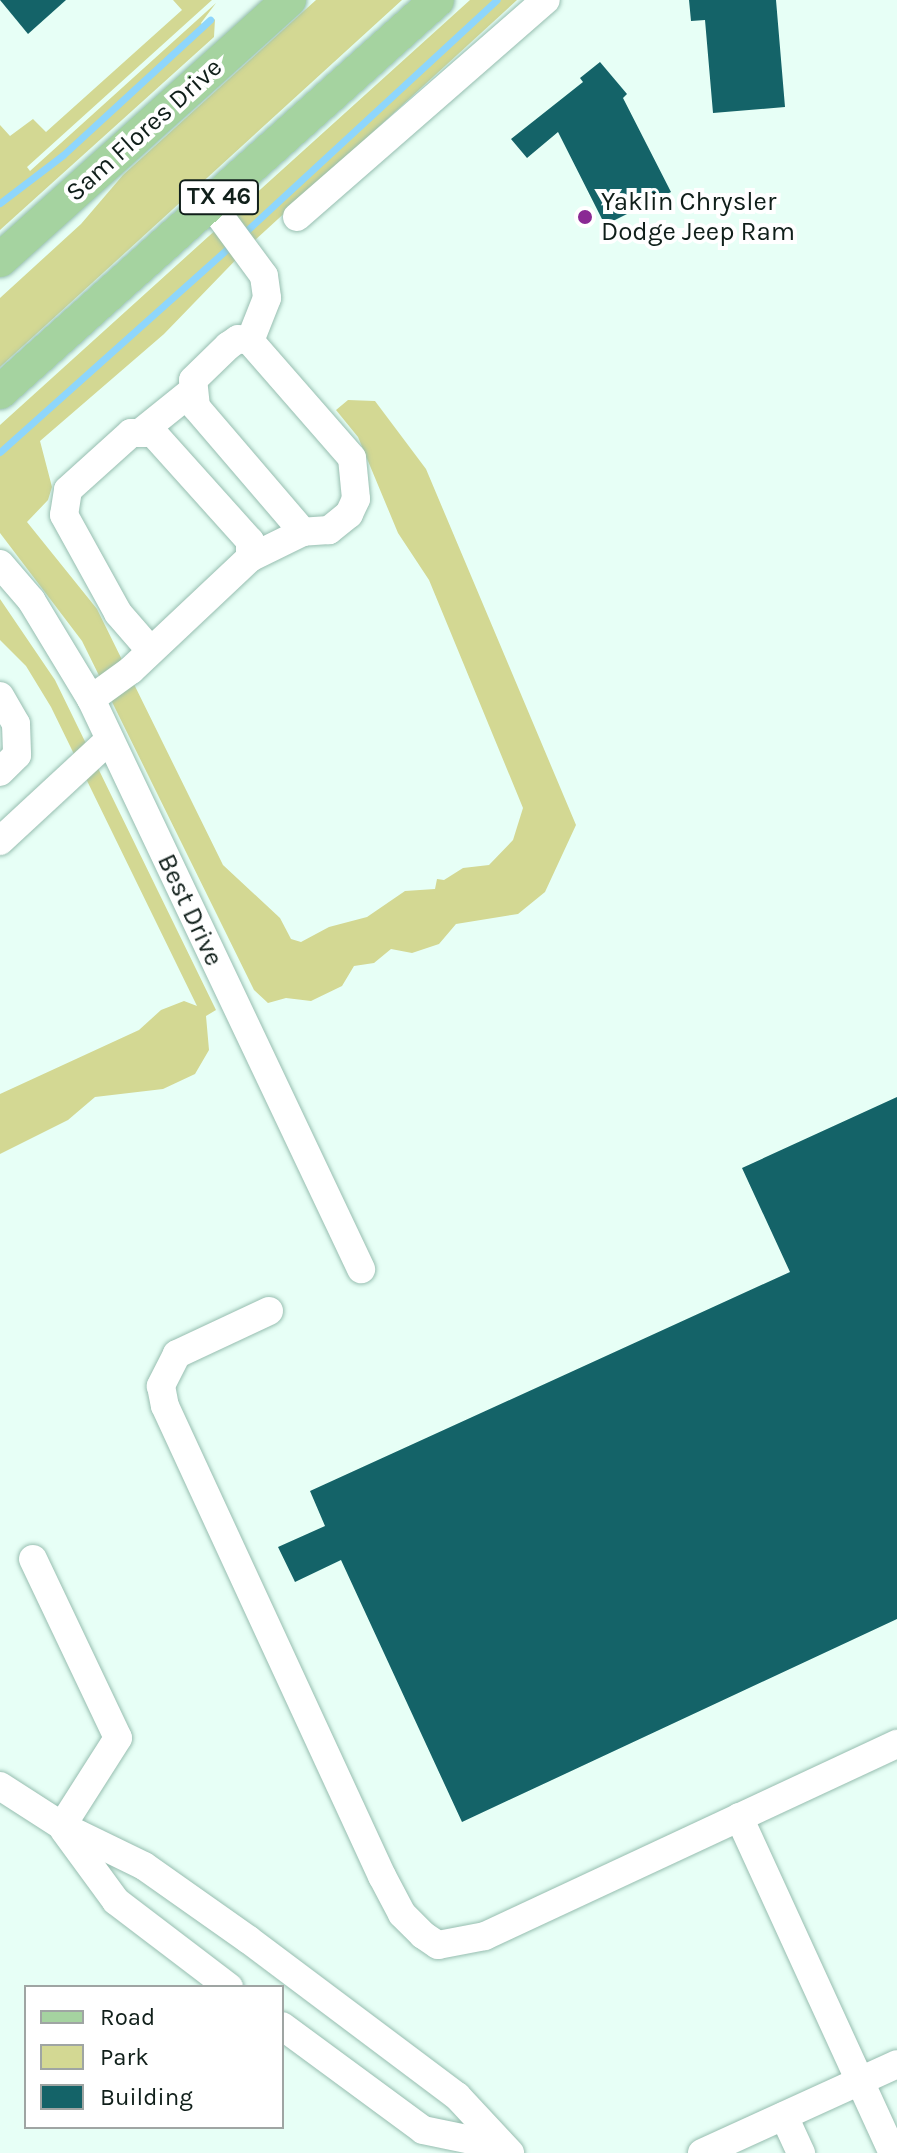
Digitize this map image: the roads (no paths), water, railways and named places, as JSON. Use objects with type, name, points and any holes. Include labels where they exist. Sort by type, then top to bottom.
[{"type":"main road","name":"Sam Flores Drive","points":[[0,260],[289,0]]},
{"type":"main road","name":"TX 46","points":[[0,392],[437,0]]},
{"type":"street","points":[[297,217],[546,0]]},
{"type":"street","points":[[211,204],[264,276],[267,298],[250,341]]},
{"type":"street","points":[[91,699],[150,650],[250,558],[303,532],[329,530],[349,514],[357,476],[352,458],[250,341],[238,339],[216,355],[193,380],[191,392],[203,420],[303,532]]},
{"type":"street","points":[[140,433],[191,392]]},
{"type":"street","points":[[150,650],[118,613],[64,515],[68,490],[131,433],[153,433],[250,541],[250,558]]},
{"type":"street","name":"Best Drive","points":[[0,564],[31,600],[91,699],[361,1269]]},
{"type":"street","points":[[0,696],[16,724],[7,746],[17,755],[0,772]]},
{"type":"street","points":[[2,834],[109,740]]},
{"type":"street","points":[[269,1311],[177,1354],[161,1386],[165,1406],[402,1914],[438,1945],[460,1944],[897,1744]]},
{"type":"street","points":[[33,1559],[118,1738],[62,1826]]},
{"type":"street","points":[[0,1786],[62,1826],[144,1866],[249,1940],[457,2096],[505,2150]]},
{"type":"street","points":[[739,1817],[893,2153]]},
{"type":"street","points":[[62,1826],[116,1901],[226,1985]]},
{"type":"street","points":[[284,2027],[423,2130],[505,2150]]},
{"type":"street","points":[[702,2153],[897,2064]]},
{"type":"street","points":[[784,2116],[801,2153]]},
{"type":"waterway","points":[[243,234],[497,0]]},
{"type":"waterway","points":[[0,203],[63,155],[210,20]]},
{"type":"waterway","points":[[0,452],[234,243]]},
{"type":"place","name":"Yaklin Chrysler Dodge Jeep Ram","points":[[585,217]]}]
